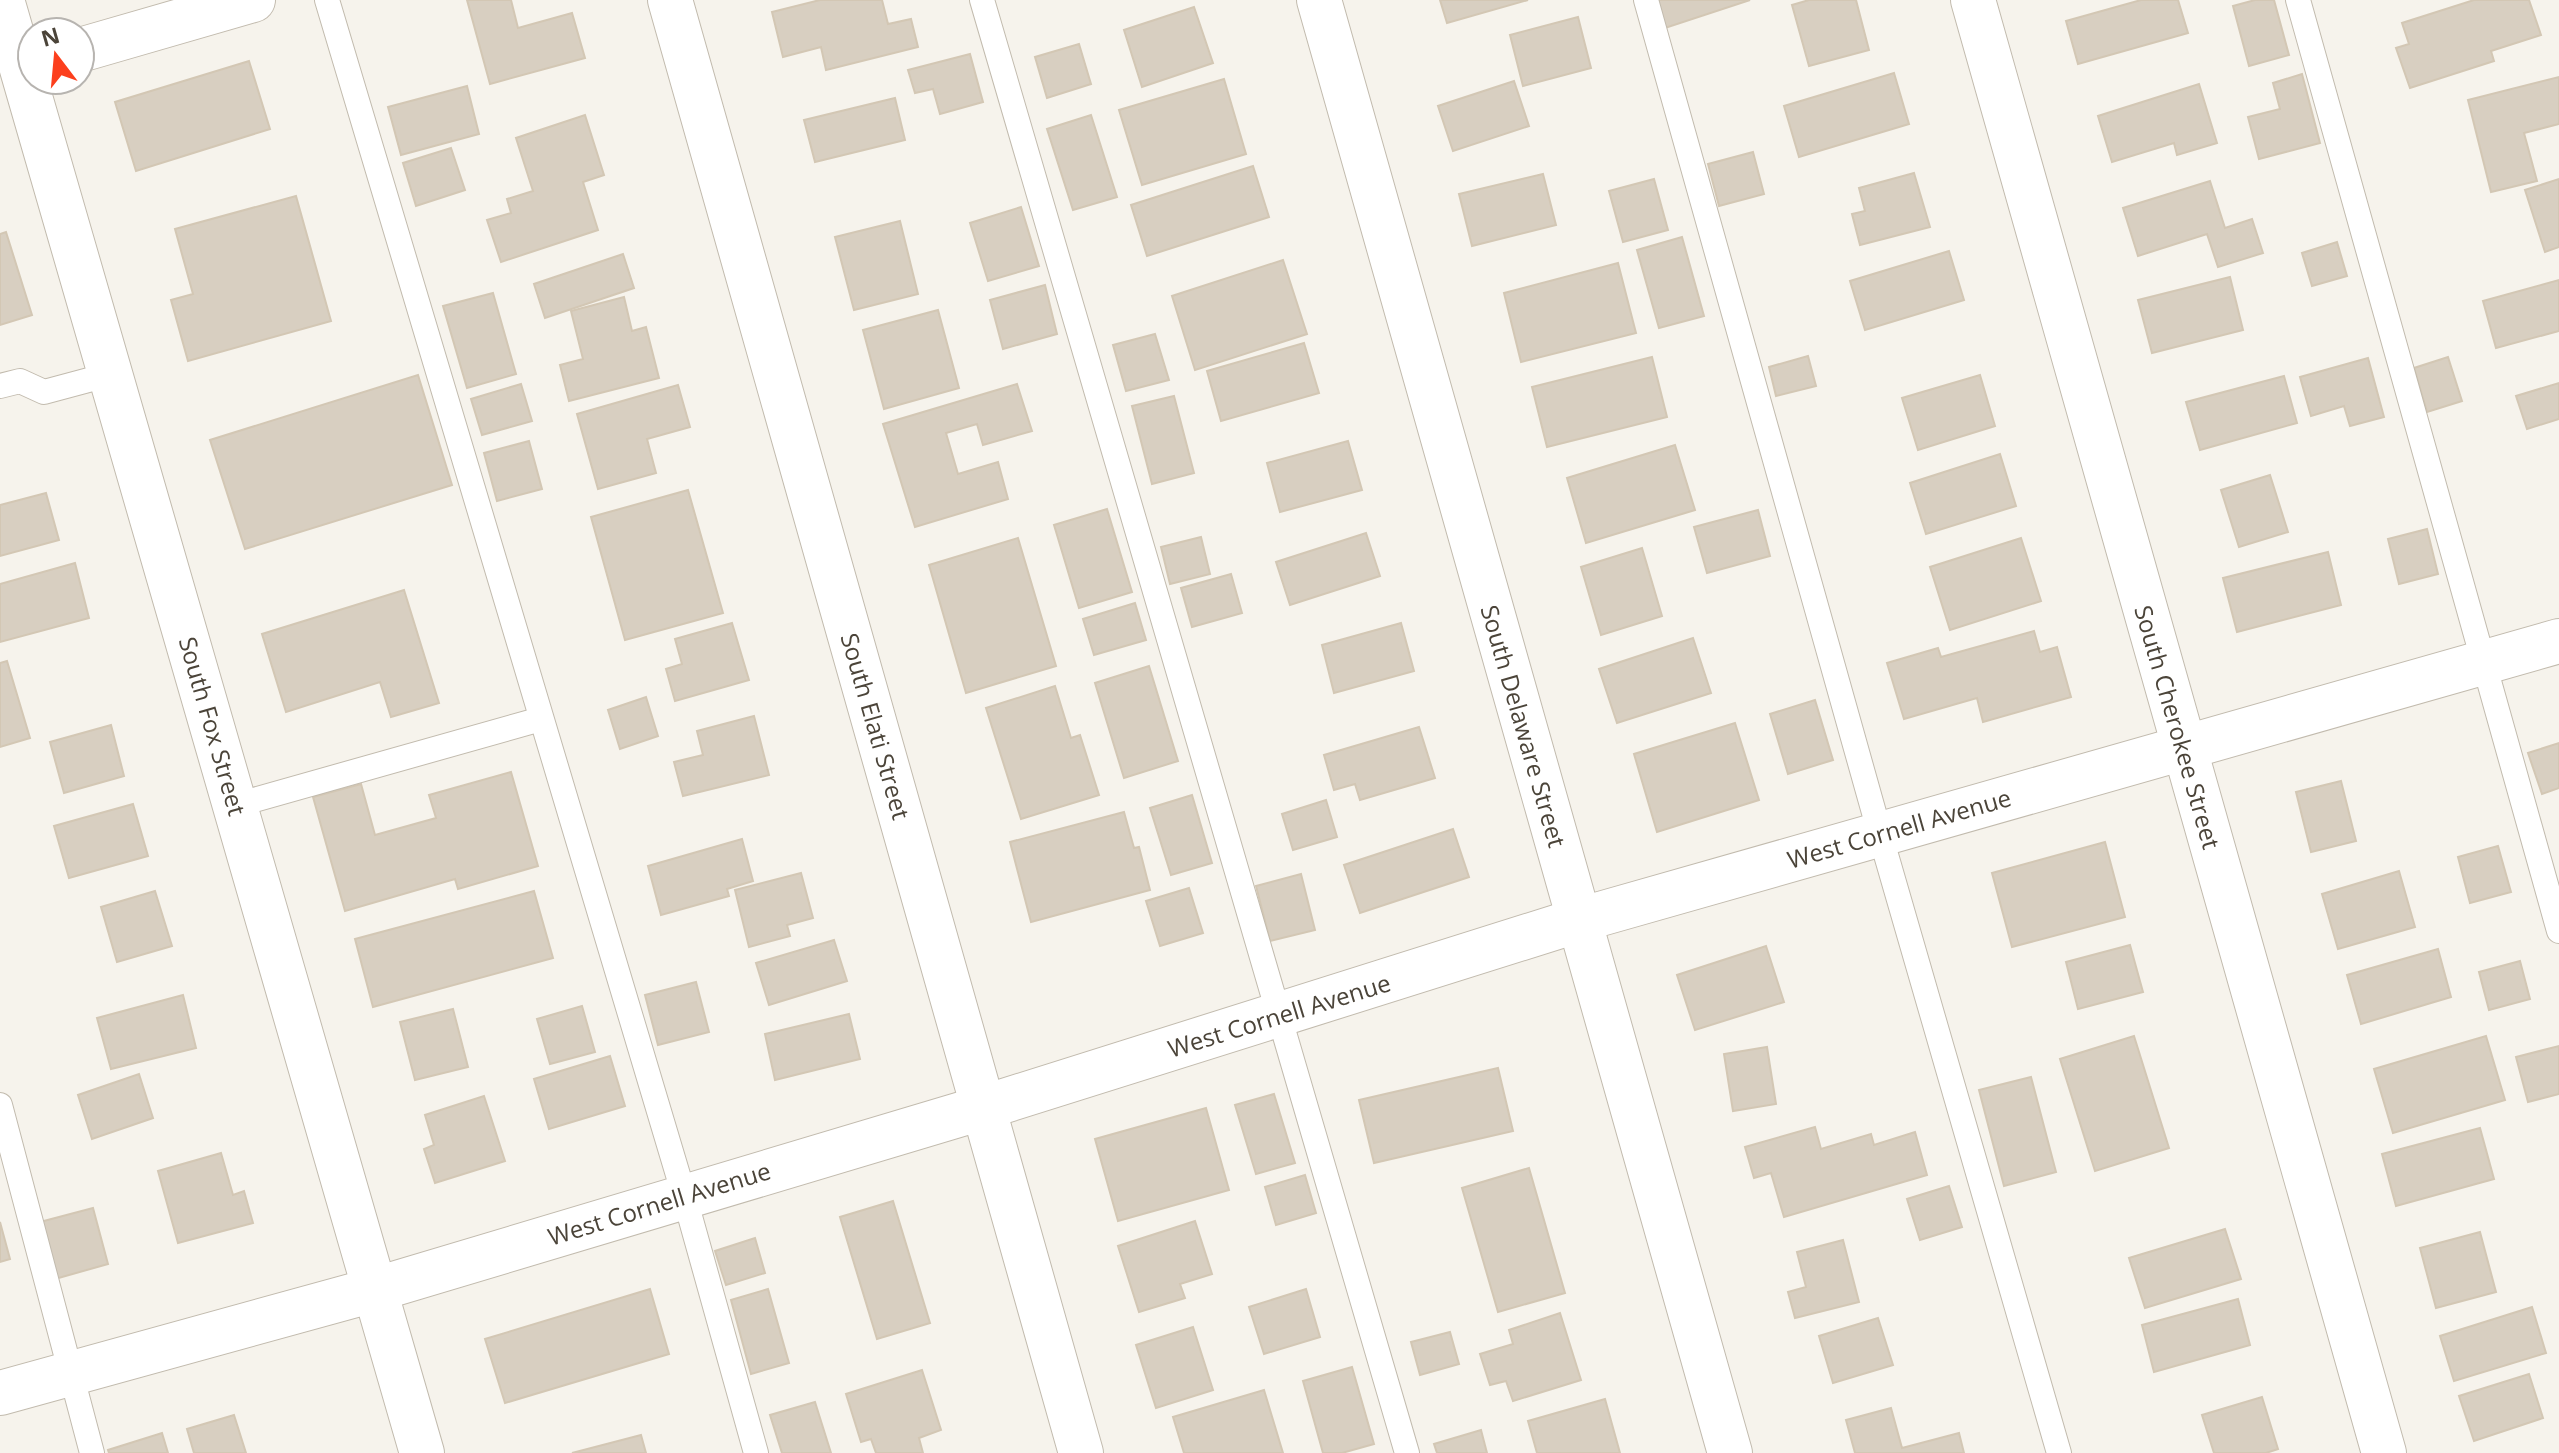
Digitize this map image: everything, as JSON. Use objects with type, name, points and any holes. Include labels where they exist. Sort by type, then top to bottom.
[{"type":"street","name":"South Fox Street","points":[[2,0],[16,60]]},
{"type":"street","points":[[96,45],[253,0]]},
{"type":"street","name":"South Elati Street","points":[[670,0],[1081,1453]]},
{"type":"street","name":"South Delaware Street","points":[[1319,0],[1730,1453]]},
{"type":"street","name":"South Cherokee Street","points":[[1973,0],[2384,1453]]},
{"type":"street","name":"South Fox Street","points":[[27,96],[111,374],[422,1453]]},
{"type":"street","name":"West Cornell Avenue","points":[[0,1393],[377,1289],[985,1107],[1579,920],[2559,641]]},
{"type":"lane","points":[[327,0],[684,1195],[756,1453]]},
{"type":"lane","points":[[982,0],[1407,1453]]},
{"type":"lane","points":[[1646,0],[1880,834],[2059,1453]]},
{"type":"lane","points":[[2298,0],[2559,931]]},
{"type":"lane","points":[[0,386],[20,381],[44,392],[111,374]]},
{"type":"lane","points":[[236,805],[541,719]]},
{"type":"lane","points":[[0,1105],[92,1453]]},
{"type":"building","points":[[467,0],[511,0],[518,28],[572,13],[585,58],[490,84]]},
{"type":"building","points":[[820,0],[882,0],[888,24],[911,19],[918,47],[826,70],[821,47],[783,57],[772,12]]},
{"type":"building","points":[[1440,0],[1528,0],[1447,23]]},
{"type":"building","points":[[1656,0],[1750,0],[1665,28]]},
{"type":"building","points":[[1809,0],[1856,0],[1869,50],[1809,66],[1792,5]]},
{"type":"building","points":[[2141,0],[2178,0],[2188,33],[2078,64],[2066,21]]},
{"type":"building","points":[[2255,0],[2274,0],[2289,55],[2249,66],[2233,6]]},
{"type":"building","points":[[2474,0],[2529,0],[2541,35],[2491,51],[2494,61],[2410,88],[2396,48],[2409,44],[2402,23]]},
{"type":"building","points":[[1194,7],[1213,63],[1142,87],[1124,30]]},
{"type":"building","points":[[1578,17],[1591,68],[1523,86],[1510,35]]},
{"type":"building","points":[[1079,44],[1091,84],[1047,98],[1035,57]]},
{"type":"building","points":[[970,54],[983,102],[940,114],[933,89],[915,93],[908,70]]},
{"type":"building","points":[[249,61],[270,129],[136,171],[115,102]]},
{"type":"building","points":[[1894,73],[1909,124],[1799,157],[1784,106]]},
{"type":"building","points":[[2302,74],[2320,143],[2259,159],[2248,117],[2280,109],[2273,83]]},
{"type":"building","points":[[2559,77],[2559,124],[2524,133],[2537,181],[2491,192],[2468,100]]},
{"type":"building","points":[[1224,79],[1246,154],[1142,185],[1119,110]]},
{"type":"building","points":[[1514,81],[1529,126],[1453,151],[1438,106]]},
{"type":"building","points":[[2199,84],[2217,143],[2177,155],[2174,143],[2112,162],[2098,116]]},
{"type":"building","points":[[467,86],[479,134],[401,155],[388,107]]},
{"type":"building","points":[[895,98],[905,140],[815,162],[804,120]]},
{"type":"building","points":[[585,115],[604,175],[583,182],[598,230],[501,262],[487,220],[511,213],[507,199],[533,191],[516,138]]},
{"type":"building","points":[[1091,115],[1117,197],[1073,210],[1047,129]]},
{"type":"building","points":[[451,148],[465,190],[416,206],[403,163]]},
{"type":"building","points":[[1753,152],[1764,194],[1719,206],[1708,164]]},
{"type":"building","points":[[1253,166],[1269,217],[1147,256],[1131,205]]},
{"type":"building","points":[[1914,173],[1930,227],[1860,245],[1852,214],[1865,211],[1859,188]]},
{"type":"building","points":[[1543,174],[1556,225],[1472,246],[1459,194]]},
{"type":"building","points":[[1654,179],[1668,230],[1623,242],[1609,191]]},
{"type":"building","points":[[2559,179],[2559,247],[2545,252],[2525,190]]},
{"type":"building","points":[[2210,181],[2225,228],[2252,219],[2263,253],[2218,267],[2207,234],[2138,256],[2123,208]]},
{"type":"building","points":[[296,196],[331,321],[188,361],[171,300],[193,294],[175,229]]},
{"type":"building","points":[[1021,207],[1039,266],[988,281],[970,223]]},
{"type":"building","points":[[900,221],[918,294],[854,310],[835,237]]},
{"type":"building","points":[[6,232],[32,315],[0,325],[0,234]]},
{"type":"building","points":[[1682,237],[1704,316],[1659,328],[1637,250]]},
{"type":"building","points":[[2337,242],[2347,276],[2312,286],[2302,253]]},
{"type":"building","points":[[1949,251],[1964,300],[1865,330],[1850,281]]},
{"type":"building","points":[[623,254],[634,288],[545,318],[534,284]]},
{"type":"building","points":[[1283,260],[1307,334],[1195,370],[1172,296]]},
{"type":"building","points":[[1618,263],[1636,333],[1521,362],[1504,293]]},
{"type":"building","points":[[2230,277],[2243,330],[2152,353],[2138,300]]},
{"type":"building","points":[[2559,280],[2559,331],[2496,348],[2483,301]]},
{"type":"building","points":[[1045,285],[1057,334],[1003,349],[990,300]]},
{"type":"building","points":[[493,293],[516,374],[467,388],[443,306]]},
{"type":"building","points":[[624,297],[632,331],[646,327],[659,378],[569,401],[560,365],[583,359],[571,311]]},
{"type":"building","points":[[938,310],[959,388],[884,409],[863,330]]},
{"type":"building","points":[[1155,334],[1169,380],[1126,391],[1113,345]]},
{"type":"building","points":[[1304,343],[1319,393],[1221,421],[1207,371]]},
{"type":"building","points":[[1808,356],[1816,386],[1776,396],[1769,367]]},
{"type":"building","points":[[1652,357],[1667,417],[1547,447],[1532,387]]},
{"type":"building","points":[[2448,357],[2462,401],[2427,412],[2414,368]]},
{"type":"building","points":[[2368,358],[2384,417],[2350,426],[2344,406],[2311,416],[2300,377]]},
{"type":"building","points":[[418,375],[452,485],[245,549],[210,440]]},
{"type":"building","points":[[1980,375],[1995,426],[1918,450],[1902,398]]},
{"type":"building","points":[[2284,376],[2297,423],[2200,450],[2186,402]]},
{"type":"building","points":[[2559,383],[2559,419],[2527,429],[2516,396]]},
{"type":"building","points":[[521,384],[532,421],[482,435],[471,399]]},
{"type":"building","points":[[1017,384],[1032,431],[983,445],[977,424],[946,433],[958,474],[998,462],[1008,499],[915,527],[883,424]]},
{"type":"building","points":[[678,385],[690,427],[647,439],[656,473],[598,489],[577,414]]},
{"type":"building","points":[[1174,396],[1194,473],[1152,484],[1132,406]]},
{"type":"building","points":[[529,441],[542,489],[497,501],[484,453]]},
{"type":"building","points":[[1348,441],[1362,490],[1280,512],[1267,463]]},
{"type":"building","points":[[1675,445],[1695,510],[1586,543],[1567,478]]},
{"type":"building","points":[[2000,454],[2016,506],[1926,534],[1910,483]]},
{"type":"building","points":[[2270,475],[2288,532],[2239,547],[2221,490]]},
{"type":"building","points":[[688,490],[723,613],[625,640],[591,517]]},
{"type":"building","points":[[46,493],[59,540],[0,556],[0,505]]},
{"type":"building","points":[[1107,509],[1132,592],[1079,608],[1054,525]]},
{"type":"building","points":[[1758,510],[1770,556],[1707,573],[1694,527]]},
{"type":"building","points":[[2427,529],[2438,574],[2399,584],[2388,539]]},
{"type":"building","points":[[1366,533],[1380,576],[1290,605],[1276,562]]},
{"type":"building","points":[[1201,537],[1210,574],[1170,584],[1161,547]]},
{"type":"building","points":[[1018,538],[1056,666],[966,693],[929,565]]},
{"type":"building","points":[[2021,538],[2041,601],[1950,630],[1930,567]]},
{"type":"building","points":[[1642,548],[1662,616],[1601,635],[1581,567]]},
{"type":"building","points":[[2328,552],[2341,605],[2237,632],[2223,578]]},
{"type":"building","points":[[75,563],[89,618],[0,642],[0,584]]},
{"type":"building","points":[[1231,574],[1242,613],[1192,627],[1181,588]]},
{"type":"building","points":[[404,590],[439,703],[391,717],[380,682],[286,712],[262,634]]},
{"type":"building","points":[[1135,603],[1146,640],[1094,655],[1083,619]]},
{"type":"building","points":[[732,623],[749,680],[675,701],[666,669],[682,664],[675,639]]},
{"type":"building","points":[[1401,623],[1414,671],[1334,693],[1322,645]]},
{"type":"building","points":[[2034,631],[2040,652],[2057,647],[2071,697],[1983,722],[1977,698],[1904,719],[1887,663],[1938,648],[1941,657]]},
{"type":"building","points":[[1693,638],[1711,693],[1617,723],[1599,669]]},
{"type":"building","points":[[7,661],[30,738],[0,747],[0,663]]},
{"type":"building","points":[[1149,666],[1178,761],[1124,778],[1095,683]]},
{"type":"building","points":[[1055,686],[1071,738],[1080,735],[1099,795],[1021,819],[986,708]]},
{"type":"building","points":[[646,697],[658,736],[620,749],[608,710]]},
{"type":"building","points":[[1815,700],[1833,760],[1788,774],[1770,714]]},
{"type":"building","points":[[754,716],[769,775],[683,796],[674,762],[703,755],[697,731]]},
{"type":"building","points":[[1735,723],[1759,800],[1657,832],[1634,754]]},
{"type":"building","points":[[111,725],[124,776],[64,793],[50,742]]},
{"type":"building","points":[[1419,727],[1435,778],[1360,800],[1355,784],[1334,790],[1324,755]]},
{"type":"building","points":[[2559,743],[2559,788],[2542,794],[2528,753]]},
{"type":"building","points":[[511,772],[538,866],[458,889],[455,879],[345,911],[313,797],[361,784],[375,835],[436,818],[429,795]]},
{"type":"building","points":[[2341,781],[2356,841],[2311,852],[2296,792]]},
{"type":"building","points":[[1192,795],[1212,863],[1171,875],[1150,808]]},
{"type":"building","points":[[1326,800],[1337,837],[1293,850],[1282,814]]},
{"type":"building","points":[[133,804],[148,856],[69,878],[54,826]]},
{"type":"building","points":[[1124,812],[1134,848],[1139,847],[1150,890],[1031,922],[1010,842]]},
{"type":"building","points":[[1453,829],[1469,877],[1360,913],[1344,865]]},
{"type":"building","points":[[742,839],[753,881],[727,889],[729,896],[661,915],[648,866]]},
{"type":"building","points":[[2105,842],[2125,917],[2012,947],[1992,873]]},
{"type":"building","points":[[2498,846],[2511,892],[2470,903],[2458,857]]},
{"type":"building","points":[[2399,871],[2415,927],[2338,949],[2322,894]]},
{"type":"building","points":[[801,873],[813,918],[787,925],[790,936],[749,947],[735,890]]},
{"type":"building","points":[[1301,874],[1315,930],[1270,941],[1256,886]]},
{"type":"building","points":[[1189,888],[1203,933],[1160,946],[1146,901]]},
{"type":"building","points":[[155,891],[172,946],[117,962],[101,907]]},
{"type":"building","points":[[534,891],[553,958],[373,1007],[355,939]]},
{"type":"building","points":[[834,940],[847,981],[769,1005],[756,963]]},
{"type":"building","points":[[2130,945],[2143,992],[2078,1009],[2066,962]]},
{"type":"building","points":[[1766,946],[1784,1002],[1695,1030],[1677,975]]},
{"type":"building","points":[[2438,949],[2451,997],[2361,1024],[2347,975]]},
{"type":"building","points":[[2520,961],[2530,999],[2489,1010],[2479,972]]},
{"type":"building","points":[[696,982],[709,1032],[658,1045],[645,995]]},
{"type":"building","points":[[183,995],[196,1048],[111,1069],[97,1018]]},
{"type":"building","points":[[582,1006],[595,1052],[550,1064],[537,1019]]},
{"type":"building","points":[[453,1009],[468,1067],[415,1080],[400,1022]]},
{"type":"building","points":[[849,1014],[860,1059],[775,1080],[765,1034]]},
{"type":"building","points":[[2134,1036],[2169,1148],[2095,1171],[2060,1059]]},
{"type":"building","points":[[2486,1036],[2505,1100],[2393,1133],[2374,1069]]},
{"type":"building","points":[[2559,1046],[2559,1094],[2528,1102],[2516,1057]]},
{"type":"building","points":[[1767,1047],[1776,1104],[1733,1111],[1724,1054]]},
{"type":"building","points":[[610,1056],[625,1106],[549,1129],[534,1079]]},
{"type":"building","points":[[1498,1068],[1513,1131],[1374,1163],[1359,1100]]},
{"type":"building","points":[[139,1074],[153,1118],[92,1139],[78,1095]]},
{"type":"building","points":[[2031,1077],[2056,1172],[2004,1186],[1979,1090]]},
{"type":"building","points":[[1274,1094],[1295,1163],[1256,1174],[1235,1105]]},
{"type":"building","points":[[484,1096],[505,1161],[435,1183],[424,1149],[434,1145],[425,1115]]},
{"type":"building","points":[[1206,1108],[1229,1190],[1118,1221],[1095,1139]]},
{"type":"building","points":[[1815,1127],[1821,1149],[1871,1134],[1874,1145],[1915,1132],[1927,1175],[1784,1217],[1771,1173],[1754,1178],[1745,1147]]},
{"type":"building","points":[[2480,1128],[2494,1179],[2396,1206],[2382,1154]]},
{"type":"building","points":[[221,1153],[233,1195],[244,1191],[253,1223],[178,1243],[158,1171]]},
{"type":"building","points":[[1529,1168],[1565,1293],[1498,1312],[1462,1188]]},
{"type":"building","points":[[1305,1175],[1316,1213],[1276,1225],[1265,1187]]},
{"type":"building","points":[[1949,1186],[1962,1227],[1920,1240],[1907,1199]]},
{"type":"building","points":[[893,1201],[930,1323],[877,1339],[840,1217]]},
{"type":"building","points":[[93,1208],[108,1264],[55,1279],[40,1222]]},
{"type":"building","points":[[1195,1221],[1212,1274],[1180,1284],[1185,1298],[1139,1312],[1118,1246]]},
{"type":"building","points":[[0,1222],[10,1259],[0,1262]]},
{"type":"building","points":[[2225,1229],[2241,1279],[2145,1308],[2129,1258]]},
{"type":"building","points":[[2480,1232],[2496,1292],[2436,1308],[2420,1248]]},
{"type":"building","points":[[755,1238],[765,1273],[726,1285],[715,1251]]},
{"type":"building","points":[[1843,1240],[1859,1302],[1795,1318],[1788,1292],[1806,1287],[1797,1252]]},
{"type":"building","points":[[650,1289],[669,1354],[505,1403],[485,1339]]},
{"type":"building","points":[[768,1289],[789,1363],[751,1374],[731,1300]]},
{"type":"building","points":[[1306,1289],[1320,1337],[1264,1354],[1249,1307]]},
{"type":"building","points":[[2238,1299],[2250,1345],[2154,1372],[2142,1325]]},
{"type":"building","points":[[2532,1307],[2546,1353],[2454,1381],[2440,1336]]},
{"type":"building","points":[[1560,1313],[1581,1380],[1513,1401],[1506,1381],[1490,1385],[1480,1354],[1513,1344],[1509,1330]]},
{"type":"building","points":[[1878,1318],[1893,1365],[1833,1383],[1819,1336]]},
{"type":"building","points":[[1193,1327],[1213,1390],[1156,1408],[1136,1345]]},
{"type":"building","points":[[1450,1332],[1459,1364],[1420,1375],[1411,1342]]},
{"type":"building","points":[[1352,1367],[1374,1444],[1342,1453],[1323,1453],[1303,1381]]},
{"type":"building","points":[[922,1370],[941,1430],[919,1438],[923,1453],[876,1453],[871,1439],[861,1442],[846,1394]]},
{"type":"building","points":[[2529,1374],[2543,1418],[2474,1441],[2459,1396]]},
{"type":"building","points":[[1264,1390],[1283,1453],[1184,1453],[1173,1417]]},
{"type":"building","points":[[2262,1397],[2278,1449],[2266,1453],[2214,1453],[2202,1415]]},
{"type":"building","points":[[1605,1399],[1620,1453],[1537,1453],[1528,1421]]},
{"type":"building","points":[[815,1402],[831,1453],[782,1453],[770,1415]]},
{"type":"building","points":[[1891,1408],[1902,1448],[1959,1433],[1964,1453],[1855,1453],[1846,1420]]},
{"type":"building","points":[[234,1415],[246,1453],[194,1453],[187,1429]]},
{"type":"building","points":[[1481,1430],[1487,1453],[1437,1453],[1434,1444]]},
{"type":"building","points":[[162,1433],[168,1453],[109,1453],[108,1450]]},
{"type":"building","points":[[641,1435],[646,1453],[572,1453]]}]
